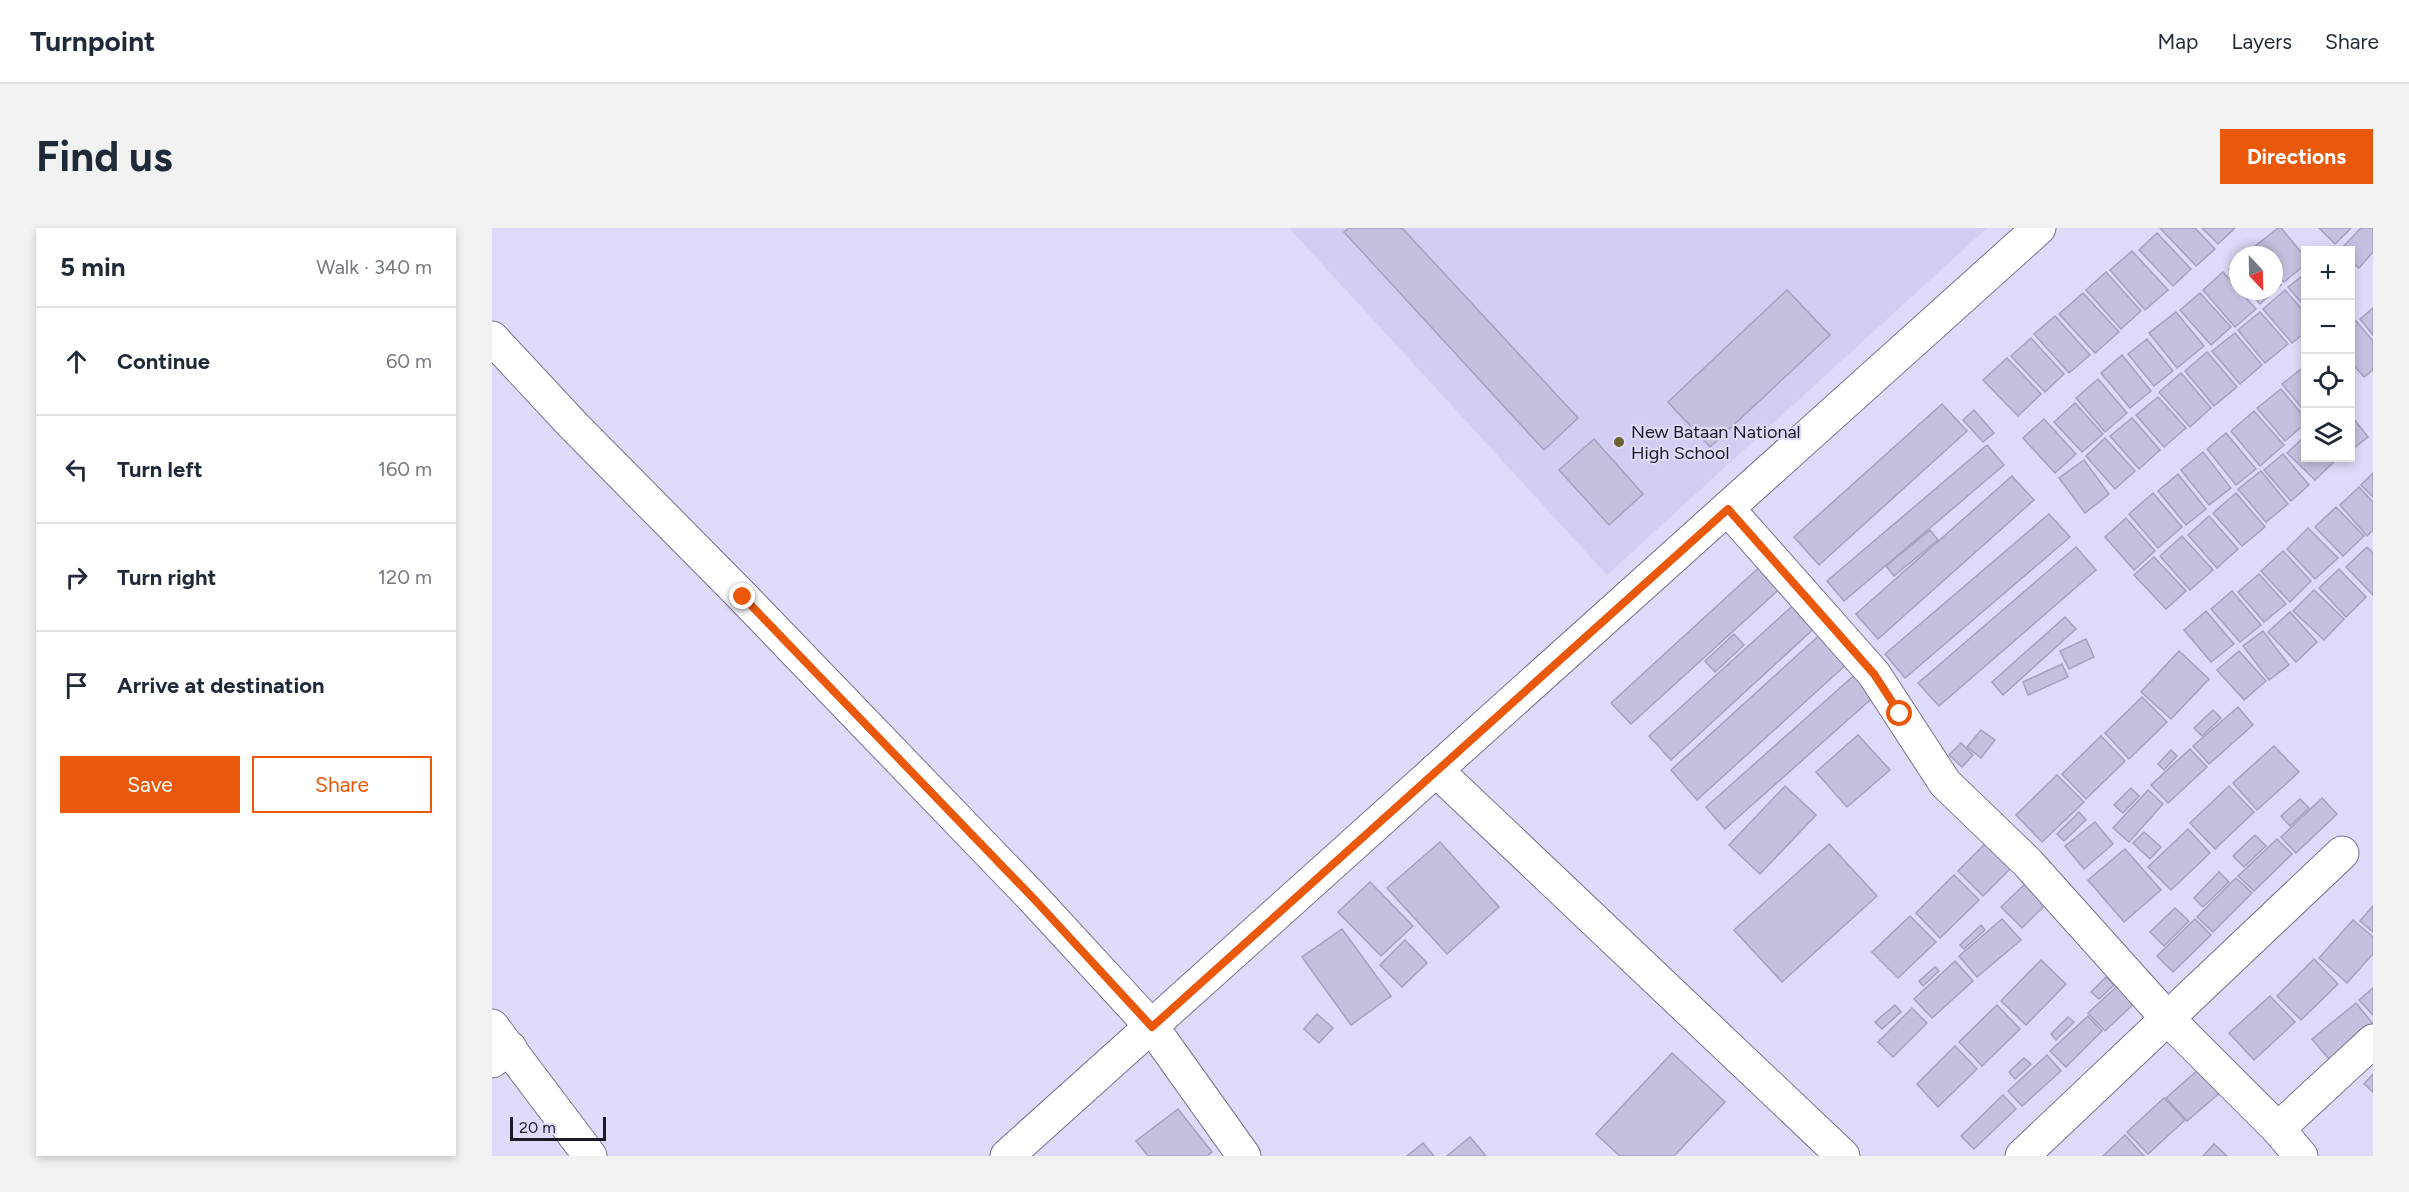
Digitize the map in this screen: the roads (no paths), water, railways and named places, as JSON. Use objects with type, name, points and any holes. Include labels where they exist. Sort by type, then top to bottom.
[{"type":"street","points":[[1007,1156],[2039,228]]},
{"type":"street","points":[[492,338],[573,426],[743,597],[1034,899],[1152,1027],[1244,1156]]},
{"type":"street","points":[[1728,509],[1874,674],[1945,783],[2028,863],[2168,1018],[2278,1129],[2301,1156]]},
{"type":"street","points":[[1436,770],[1843,1156]]},
{"type":"street","points":[[2022,1156],[2342,853]]},
{"type":"street","points":[[2278,1129],[2373,1041]]},
{"type":"street","points":[[498,1045],[590,1156]]},
{"type":"place","name":"New Bataan National High School","points":[[1619,442]]}]
